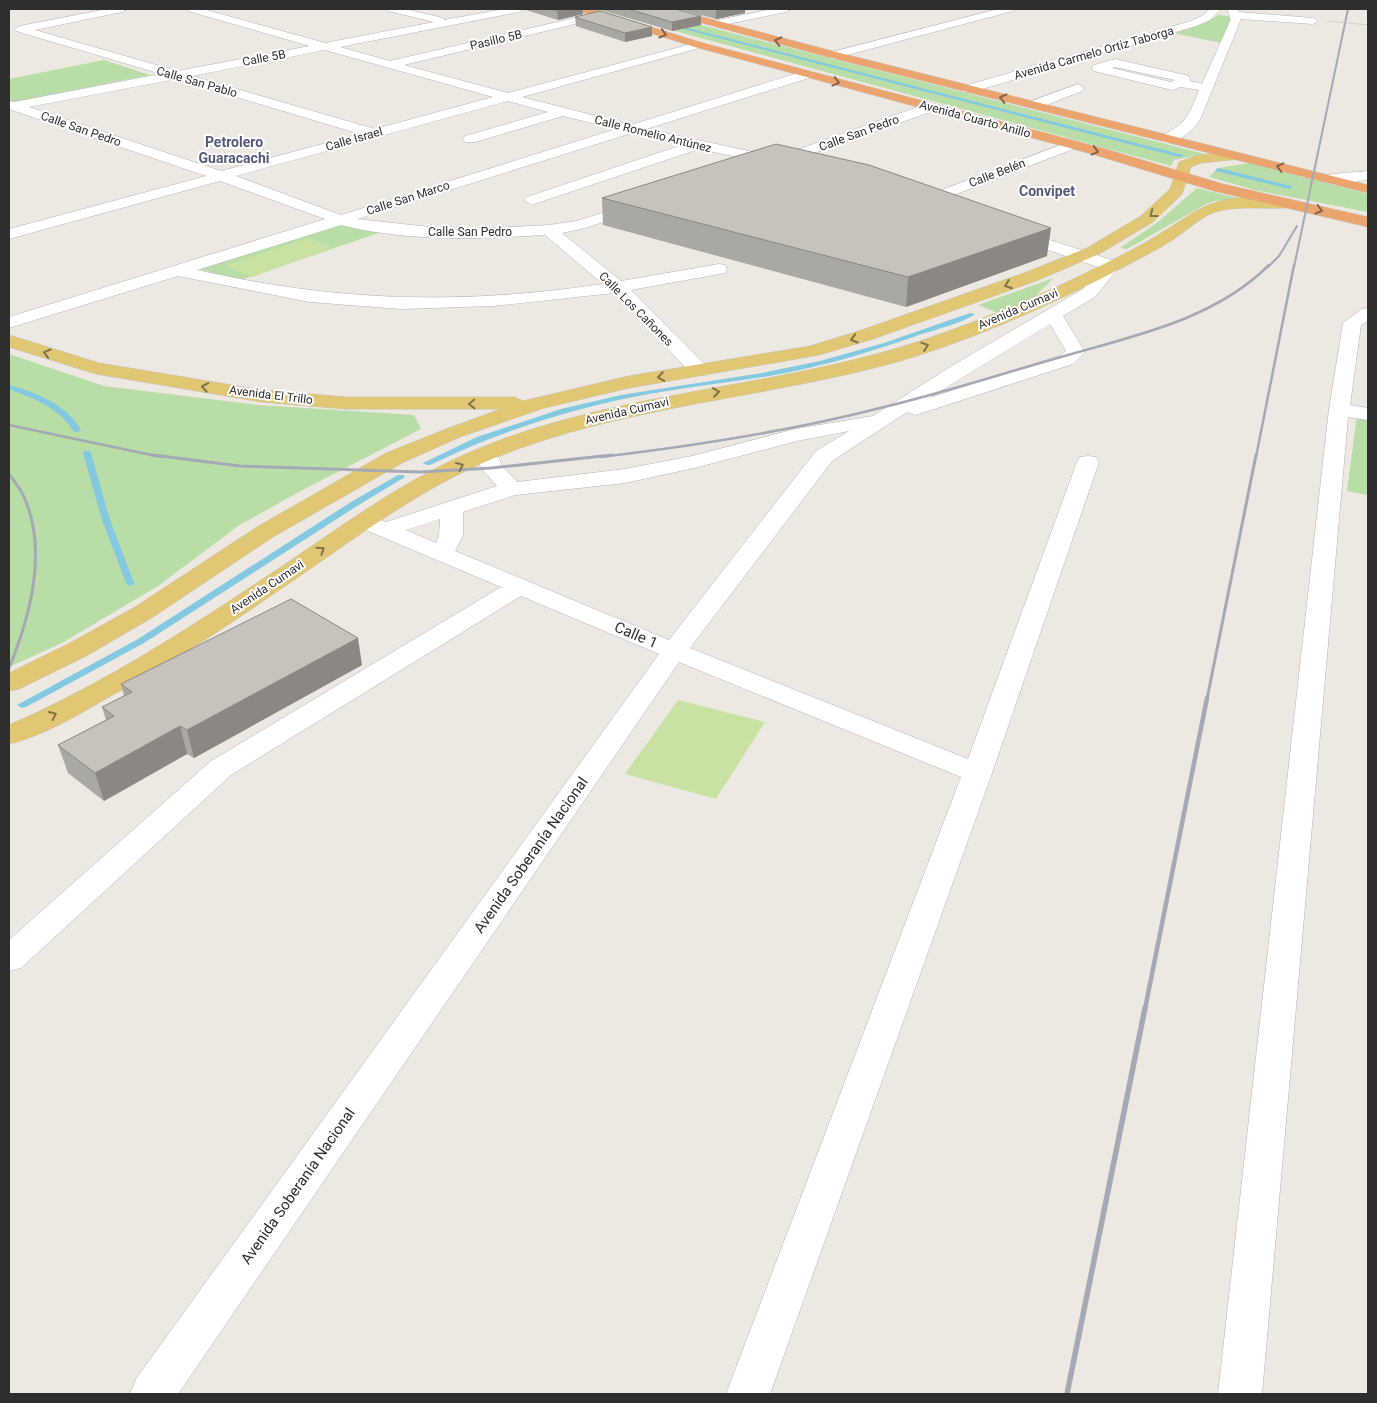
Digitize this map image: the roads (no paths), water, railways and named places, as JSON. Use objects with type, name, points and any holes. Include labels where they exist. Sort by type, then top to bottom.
[{"type":"highway","name":"Avenida Cuarto Anillo","points":[[583,9],[699,45],[1071,144],[1235,192],[1368,222]]},
{"type":"highway","name":"Avenida Cuarto Anillo","points":[[661,9],[832,55],[1368,189]]},
{"type":"main road","name":"Avenida Cumavi","points":[[9,683],[79,649],[144,612],[265,532],[394,458],[538,403],[629,382],[812,351],[866,336],[952,306],[1030,277],[1118,238],[1160,208],[1177,191],[1181,169],[1190,162],[1234,156]]},
{"type":"main road","name":"Avenida Cumavi","points":[[9,735],[86,700],[142,669],[374,526],[448,471],[487,453],[554,429],[613,413],[688,397],[838,372],[944,340],[1029,306],[1112,266],[1176,232],[1209,209],[1242,202],[1290,204]]},
{"type":"main road","points":[[952,306],[978,312],[985,317],[986,323]]},
{"type":"main road","name":"Avenida El Trillo","points":[[9,341],[96,368],[262,396],[346,404],[538,403]]},
{"type":"street","points":[[14,30],[122,9]]},
{"type":"street","name":"Calle Romelio Antúnez","points":[[192,9],[563,112],[806,169]]},
{"type":"street","points":[[392,9],[448,23]]},
{"type":"street","name":"Calle 5B","points":[[10,106],[519,9]]},
{"type":"street","points":[[713,24],[786,9]]},
{"type":"street","points":[[832,55],[1009,9]]},
{"type":"street","points":[[1196,9],[1313,21]]},
{"type":"street","name":"Avenida Carmelo Ortiz Taborga","points":[[968,89],[1192,24],[1215,10]]},
{"type":"street","points":[[1167,139],[1180,134],[1190,125],[1236,19],[1233,12]]},
{"type":"street","name":"Pasillo 5B","points":[[391,65],[600,15]]},
{"type":"street","name":"Calle San Pablo","points":[[14,30],[177,75],[373,134]]},
{"type":"street","name":"Calle Israel","points":[[9,234],[699,45]]},
{"type":"street","points":[[1179,83],[1184,79],[1116,63],[1098,68],[1172,86],[1179,83],[1206,88]]},
{"type":"street","name":"Calle San Marco","points":[[9,323],[629,128],[808,74]]},
{"type":"street","points":[[1034,105],[1078,88]]},
{"type":"street","name":"Calle San Pedro","points":[[10,106],[221,176],[341,220],[364,226],[458,235],[549,230],[579,225],[654,201]]},
{"type":"street","name":"Calle San Pedro","points":[[749,171],[931,107]]},
{"type":"street","points":[[470,139],[563,112]]},
{"type":"street","name":"Calle Belén","points":[[923,202],[1071,144]]},
{"type":"street","points":[[532,200],[698,145]]},
{"type":"street","points":[[1327,179],[1357,178],[1368,175]]},
{"type":"street","points":[[907,197],[942,208]]},
{"type":"street","points":[[17,216],[41,225]]},
{"type":"street","points":[[997,228],[1112,266]]},
{"type":"street","name":"Calle Los Cañones","points":[[549,230],[619,288],[700,371]]},
{"type":"street","name":"Avenida Soberanía Nacional","points":[[152,1394],[674,651],[824,456],[962,368],[1054,316],[1089,293],[1112,266]]},
{"type":"street","points":[[177,270],[248,287],[353,301],[468,304],[520,301],[619,288],[719,269]]},
{"type":"street","name":"Avenida Soberanía Nacional","points":[[962,368],[1029,306]]},
{"type":"street","points":[[1240,1394],[1354,412],[1352,323],[1368,313]]},
{"type":"street","points":[[374,526],[452,508],[512,488],[625,476],[694,462],[795,435],[883,418],[1066,360],[1076,352],[1054,316]]},
{"type":"street","points":[[487,453],[492,468],[512,488]]},
{"type":"street","points":[[748,1394],[978,773],[1088,462]]},
{"type":"street","points":[[441,555],[451,536],[452,508]]},
{"type":"street","name":"Calle 1","points":[[374,526],[674,651],[978,773]]},
{"type":"street","points":[[9,959],[221,768],[520,586]]},
{"type":"waterway","points":[[673,25],[1181,156]]},
{"type":"waterway","points":[[1218,170],[1289,187]]},
{"type":"waterway","points":[[427,463],[480,439],[564,411],[621,397],[781,372],[821,363],[886,344],[972,314]]},
{"type":"waterway","points":[[9,387],[58,409],[67,415],[77,430]]},
{"type":"waterway","points":[[87,453],[106,520],[130,583]]},
{"type":"waterway","points":[[22,705],[141,641],[354,504],[401,477]]},
{"type":"railway","points":[[1294,267],[1348,9]]},
{"type":"railway","points":[[1268,267],[1279,256],[1297,226]]},
{"type":"railway","points":[[601,457],[705,443],[808,425],[898,404],[1140,335],[1195,314],[1222,301],[1246,285],[1269,265]]},
{"type":"railway","points":[[1256,457],[1294,265]]},
{"type":"railway","points":[[9,425],[161,457]]},
{"type":"railway","points":[[153,455],[240,466],[420,472],[491,468],[612,455]]},
{"type":"railway","points":[[1207,699],[1256,455]]},
{"type":"railway","points":[[9,474],[22,494],[31,517],[35,539],[35,561],[29,605],[24,627],[9,668]]},
{"type":"railway","points":[[1145,1009],[1207,698]]},
{"type":"railway","points":[[1067,1394],[1145,1008]]},
{"type":"district","name":"Petrolero Guaracachi","points":[[234,150]]},
{"type":"district","name":"Convipet","points":[[1047,191]]}]
